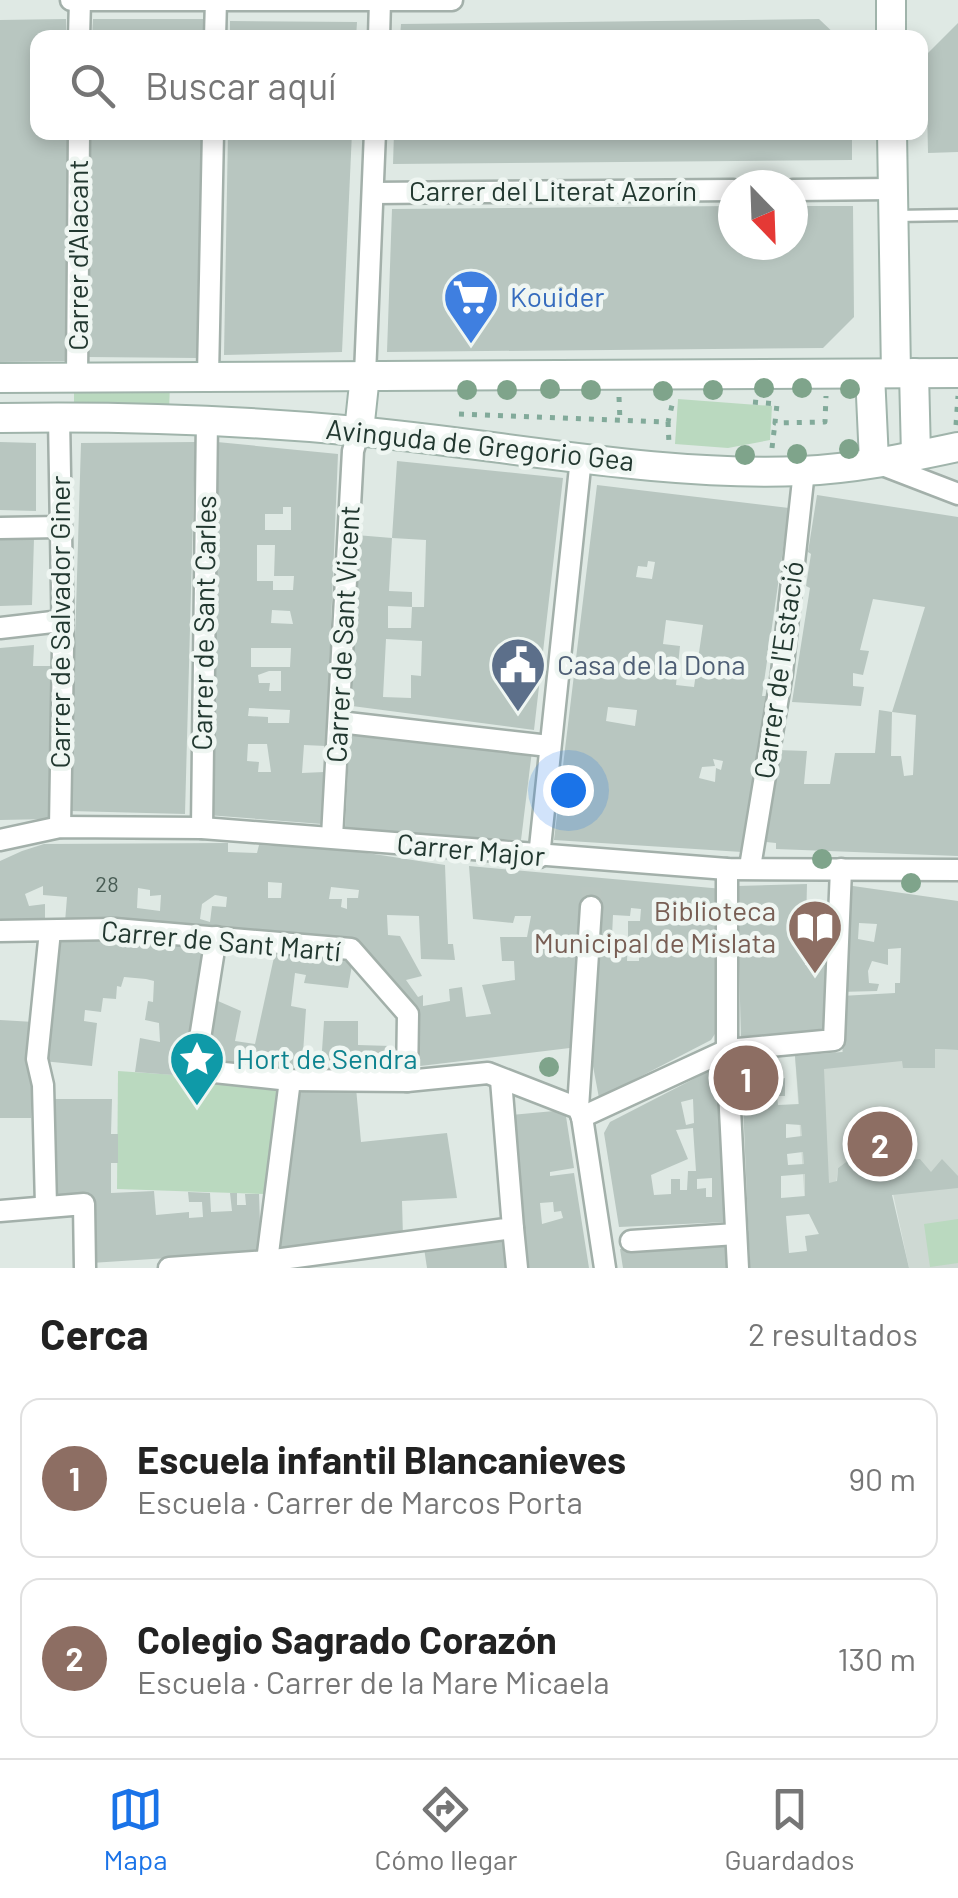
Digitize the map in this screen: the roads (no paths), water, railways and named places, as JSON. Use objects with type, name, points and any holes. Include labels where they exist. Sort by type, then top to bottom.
[{"type":"street","points":[[71,0],[452,0]]},
{"type":"street","points":[[80,0],[80,30]]},
{"type":"street","points":[[215,30],[216,0]]},
{"type":"street","points":[[378,30],[380,0]]},
{"type":"street","points":[[891,0],[891,30]]},
{"type":"street","name":"Carrer d'Alacant","points":[[69,378],[79,140]]},
{"type":"street","points":[[208,376],[213,140]]},
{"type":"street","points":[[359,431],[375,140]]},
{"type":"street","points":[[892,140],[893,373],[874,461],[958,494]]},
{"type":"street","name":"Carrer del Literat Azorín","points":[[372,193],[718,190]]},
{"type":"street","points":[[808,192],[893,202]]},
{"type":"street","points":[[893,373],[916,455]]},
{"type":"street","name":"Avinguda de Gregorio Gea","points":[[0,378],[958,373]]},
{"type":"street","points":[[59,417],[69,378]]},
{"type":"street","name":"Carrer de Salvador Giner","points":[[59,417],[60,827]]},
{"type":"street","name":"Avinguda de Gregorio Gea","points":[[0,418],[207,419],[359,431],[581,458],[804,471],[958,448]]},
{"type":"street","name":"Carrer de Sant Carles","points":[[202,828],[207,419]]},
{"type":"street","name":"Carrer de Sant Vicent","points":[[332,837],[353,450],[359,431]]},
{"type":"street","points":[[539,857],[581,458]]},
{"type":"street","name":"Carrer de l'Estació","points":[[750,868],[782,673],[804,471]]},
{"type":"street","points":[[0,528],[61,527]]},
{"type":"street","points":[[0,628],[61,621]]},
{"type":"street","points":[[339,722],[549,746]]},
{"type":"street","name":"Carrer Major","points":[[0,840],[60,827],[202,828],[539,857],[592,869],[953,872]]},
{"type":"street","points":[[727,869],[727,1050],[738,1268]]},
{"type":"street","points":[[216,937],[195,1070],[290,1080],[407,1081],[488,1073],[580,1113],[727,1050],[834,1040],[834,966],[841,870]]},
{"type":"street","points":[[591,907],[580,1113],[605,1268]]},
{"type":"street","name":"Carrer de Sant Martí","points":[[0,931],[114,930],[351,949],[408,1014],[407,1081]]},
{"type":"street","points":[[46,1206],[42,1085],[37,1060],[50,932]]},
{"type":"street","points":[[267,1260],[290,1080]]},
{"type":"street","points":[[501,1080],[517,1268]]},
{"type":"street","points":[[0,1211],[84,1204],[84,1268]]},
{"type":"street","points":[[170,1268],[267,1260],[512,1228]]},
{"type":"street","points":[[631,1241],[736,1234]]},
{"type":"lane","points":[[893,202],[958,215]]},
{"type":"tunnel","points":[[591,907],[592,878]]},
{"type":"place","name":"Kouider","points":[[471,346]]},
{"type":"place","name":"Casa de la Dona","points":[[518,714]]},
{"type":"place","name":"Biblioteca Municipal de Mislata","points":[[815,976]]},
{"type":"place","name":"Escuela infantil Blancanieves","points":[[746,1078]]},
{"type":"place","name":"Hort de Sendra","points":[[197,1108]]},
{"type":"place","name":"Colegio Sagrado Corazón","points":[[880,1144]]}]
